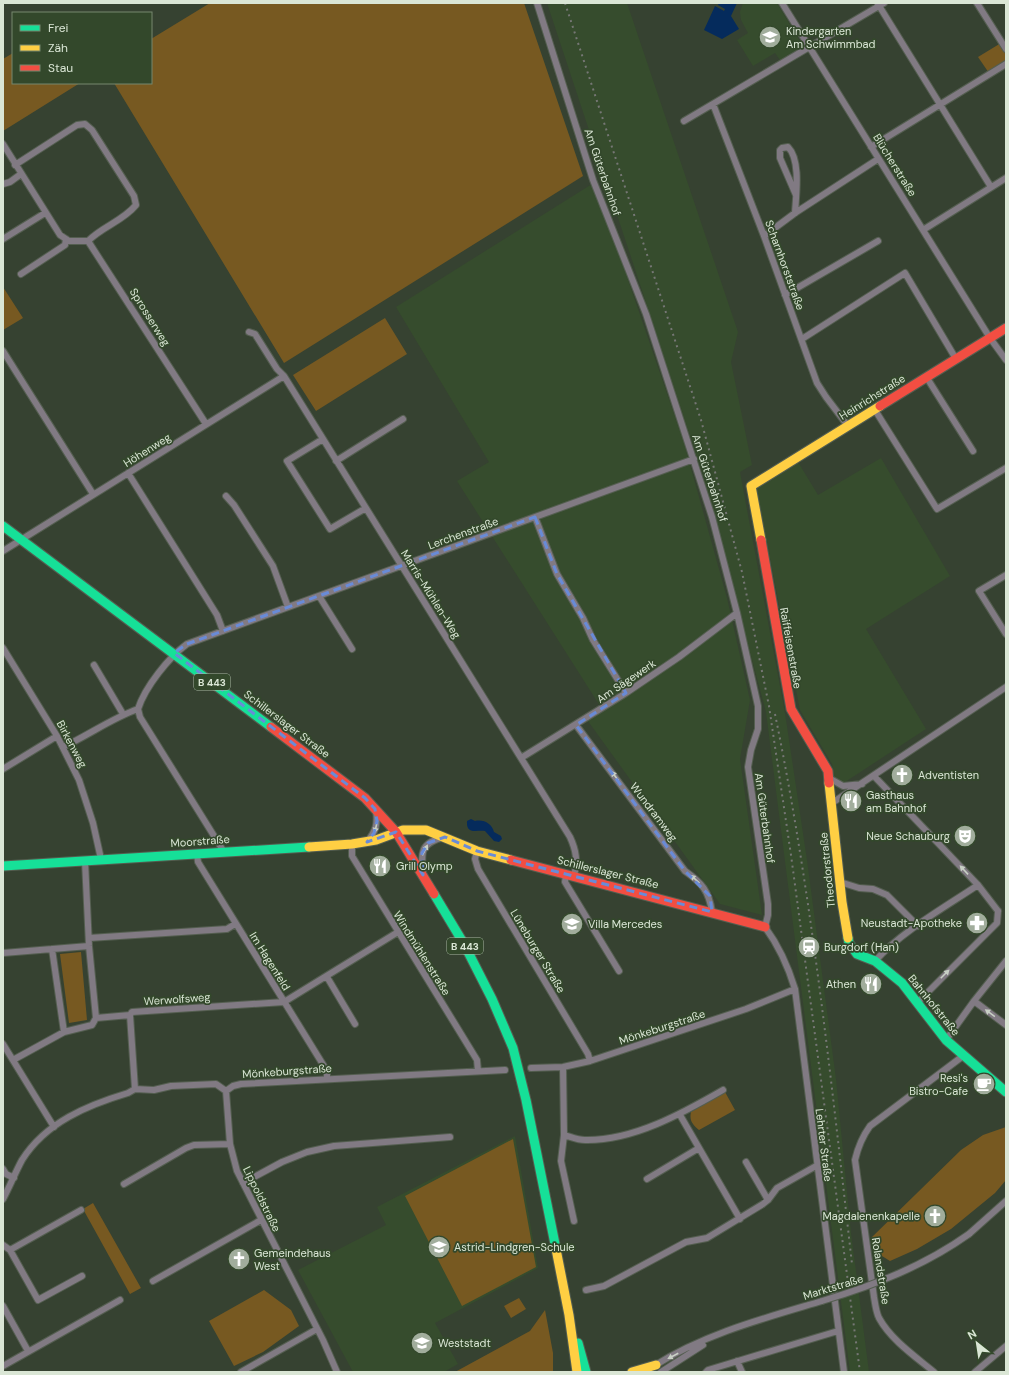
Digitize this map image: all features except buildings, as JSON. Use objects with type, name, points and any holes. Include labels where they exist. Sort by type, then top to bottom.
[{"type":"street","name":"Am Güterbahnhof","points":[[537,3],[593,180],[646,314],[694,459],[712,517],[737,613],[758,712],[758,729],[751,750],[748,767],[768,904],[768,915],[765,926]]},
{"type":"street","name":"Blücherstraße","points":[[782,3],[990,338],[1006,360]]},
{"type":"street","points":[[977,3],[1006,49]]},
{"type":"street","points":[[684,121],[880,4],[991,187]]},
{"type":"street","points":[[871,147],[1006,64]]},
{"type":"street","name":"Scharnhorststraße","points":[[713,104],[764,236],[817,383],[848,426]]},
{"type":"street","points":[[3,144],[15,165],[45,213],[60,235],[66,240],[80,242],[88,241],[98,231],[129,213],[136,205],[134,196],[92,130],[86,124],[77,125],[15,165]]},
{"type":"street","points":[[796,195],[780,158],[779,154],[782,148],[788,147],[793,156],[797,176],[796,213]]},
{"type":"street","points":[[764,236],[878,159]]},
{"type":"street","points":[[3,184],[10,182],[21,174]]},
{"type":"street","points":[[923,230],[1006,178]]},
{"type":"street","points":[[3,238],[45,213]]},
{"type":"street","points":[[21,274],[65,245],[66,240]]},
{"type":"street","name":"Sprosserweg","points":[[88,241],[206,424]]},
{"type":"street","points":[[785,295],[878,241]]},
{"type":"street","points":[[802,339],[905,273],[956,359]]},
{"type":"street","name":"Heinrichstraße","points":[[751,486],[1006,328]]},
{"type":"street","name":"Marris-Mühlen-Weg","points":[[249,332],[255,334],[277,369],[284,376],[570,836],[574,846],[577,864],[570,875]]},
{"type":"street","points":[[3,351],[93,494]]},
{"type":"street","name":"Höhenweg","points":[[3,551],[284,376]]},
{"type":"street","points":[[927,378],[973,451]]},
{"type":"street","points":[[875,410],[937,509],[1006,468]]},
{"type":"street","points":[[336,461],[403,419]]},
{"type":"street","points":[[322,439],[287,461],[330,530],[366,508]]},
{"type":"street","name":"Lerchenstraße","points":[[174,653],[187,644],[694,459]]},
{"type":"street","points":[[128,473],[217,615],[223,631]]},
{"type":"street","name":"Raiffeisenstraße","points":[[751,486],[791,709],[824,764],[829,778],[832,804]]},
{"type":"street","points":[[226,496],[234,505],[273,566],[288,607]]},
{"type":"street","points":[[535,518],[557,574],[583,618],[593,640],[626,693]]},
{"type":"street","name":"B 443","points":[[3,526],[21,540]]},
{"type":"street","name":"Schillerslager Straße","points":[[21,540],[174,653],[360,794],[396,832],[412,829],[426,830],[477,850],[765,926]]},
{"type":"street","points":[[1006,575],[979,591],[1006,634]]},
{"type":"street","points":[[319,596],[352,649]]},
{"type":"street","name":"Am Sägewerk","points":[[521,758],[626,693],[679,657],[737,613]]},
{"type":"street","name":"Birkenweg","points":[[4,651],[57,736],[79,780],[93,822],[101,859]]},
{"type":"street","points":[[174,653],[141,699],[138,709],[140,717],[224,852]]},
{"type":"street","points":[[94,665],[123,714]]},
{"type":"street","points":[[832,804],[1006,687]]},
{"type":"street","points":[[63,747],[89,735],[123,714],[138,709]]},
{"type":"street","name":"Wundramweg","points":[[576,725],[685,871],[697,879],[710,896],[712,912]]},
{"type":"street","points":[[3,769],[57,736]]},
{"type":"street","points":[[874,776],[978,885],[998,911],[997,923],[918,1002]]},
{"type":"street","points":[[829,778],[843,786],[862,784]]},
{"type":"street","name":"Theodorstraße","points":[[832,804],[847,934]]},
{"type":"street","points":[[366,842],[374,834],[377,826],[375,809]]},
{"type":"street","name":"B 443","points":[[396,832],[476,966],[513,1048],[526,1100],[569,1315],[584,1372]]},
{"type":"street","name":"Moorstraße","points":[[3,866],[352,844],[376,840],[396,832]]},
{"type":"street","points":[[423,875],[422,853],[425,847],[436,839],[445,837]]},
{"type":"street","name":"Windmühlenstraße","points":[[352,844],[352,856],[477,1060],[478,1071]]},
{"type":"street","name":"Lüneburger Straße","points":[[477,850],[475,859],[478,869],[588,1054],[590,1061]]},
{"type":"street","name":"Im Hagenfeld","points":[[197,854],[198,862],[235,924],[327,1071],[327,1078]]},
{"type":"street","points":[[85,861],[89,946],[96,1018]]},
{"type":"street","points":[[570,875],[565,882],[619,971]]},
{"type":"street","points":[[840,882],[859,888],[873,889],[887,894],[900,910],[918,926]]},
{"type":"street","points":[[875,961],[882,953],[918,926],[978,885]]},
{"type":"street","points":[[998,911],[1006,910]]},
{"type":"street","points":[[89,938],[227,929],[235,924]]},
{"type":"street","name":"Lehrter Straße","points":[[765,926],[777,942],[789,968],[795,989],[816,1166],[830,1260],[844,1372]]},
{"type":"street","points":[[284,1002],[398,932]]},
{"type":"street","name":"Bahnhofstraße","points":[[847,934],[849,943],[854,952],[875,961],[902,983],[946,1040],[1006,1092]]},
{"type":"street","points":[[3,953],[89,946]]},
{"type":"street","points":[[52,949],[64,1032]]},
{"type":"street","points":[[946,1040],[974,1001],[1006,961]]},
{"type":"street","points":[[327,977],[355,1024]]},
{"type":"street","name":"Mönkeburgstraße","points":[[531,1068],[563,1067],[590,1061],[746,1009],[795,989]]},
{"type":"street","points":[[974,1001],[1006,1025]]},
{"type":"street","name":"Werwolfsweg","points":[[13,1060],[64,1032],[92,1025],[96,1018],[130,1015],[132,1012],[284,1002]]},
{"type":"street","points":[[130,1015],[135,1089]]},
{"type":"street","points":[[3,1044],[54,1127]]},
{"type":"street","name":"Rolandstraße","points":[[934,1372],[889,1332],[879,1317],[874,1297],[856,1160],[857,1148],[862,1137],[870,1126],[963,1056]]},
{"type":"street","points":[[563,1067],[564,1136],[561,1161],[574,1221]]},
{"type":"street","name":"Mönkeburgstraße","points":[[226,1092],[233,1086],[241,1084],[327,1078],[505,1070]]},
{"type":"street","points":[[3,1199],[23,1160],[54,1127],[77,1111],[128,1093],[135,1089],[154,1090],[171,1086],[216,1084],[226,1092]]},
{"type":"street","points":[[564,1136],[584,1140],[605,1139],[629,1133],[680,1115],[724,1090]]},
{"type":"street","name":"Lippoldstraße","points":[[226,1092],[230,1144],[233,1158],[243,1183],[317,1329],[337,1372]]},
{"type":"street","points":[[680,1115],[740,1219]]},
{"type":"street","points":[[243,1183],[282,1162],[307,1152],[334,1146],[450,1137]]},
{"type":"street","points":[[124,1184],[186,1148],[194,1145],[230,1144]]},
{"type":"street","points":[[647,1179],[699,1148]]},
{"type":"street","points":[[746,1162],[768,1200]]},
{"type":"street","points":[[586,1290],[604,1286],[686,1242],[706,1238],[740,1219],[768,1200],[777,1188],[816,1166]]},
{"type":"street","points":[[3,1169],[6,1174],[14,1178]]},
{"type":"street","name":"Marktstraße","points":[[645,1372],[658,1368],[685,1349],[717,1336],[757,1321],[864,1289],[924,1262],[964,1238],[1006,1201]]},
{"type":"street","points":[[10,1250],[81,1210]]},
{"type":"street","points":[[153,1281],[261,1220]]},
{"type":"street","points":[[3,1245],[10,1250],[38,1300],[82,1276]]},
{"type":"street","points":[[3,1366],[120,1300]]},
{"type":"street","points":[[3,1306],[28,1351]]},
{"type":"street","points":[[241,1372],[317,1329]]},
{"type":"street","points":[[706,1372],[708,1370],[838,1331]]},
{"type":"street","points":[[975,1372],[1006,1346]]},
{"type":"street","points":[[737,1361],[742,1372]]},
{"type":"street","points":[[632,1372],[658,1368]]},
{"type":"highlighted area","points":[[535,517],[557,574],[626,693],[576,725],[685,871],[710,896],[712,912],[477,851],[445,837],[428,843],[422,853],[423,875],[396,832],[367,842],[374,833],[377,821],[375,809],[365,798],[174,653],[187,644]]},
{"type":"shaded area","points":[[210,3],[524,3],[583,176],[284,363],[115,84],[152,84],[152,38]]},
{"type":"shaded area","points":[[547,3],[627,3],[738,332],[731,362],[752,465],[740,472],[785,713],[807,860],[836,1079],[851,1233],[869,1372],[850,1372],[766,712],[703,475]]},
{"type":"shaded area","name":"Kindergarten Am Schwimmbad","points":[[743,3],[777,3],[801,43],[800,48],[780,60],[775,53],[753,66],[737,40],[748,33],[741,20],[740,12]]},
{"type":"shaded area","points":[[1001,43],[1006,51],[1006,62],[989,73],[978,57]]},
{"type":"shaded area","points":[[12,54],[12,84],[78,84],[3,131],[3,59]]},
{"type":"shaded area","points":[[592,184],[625,271],[684,443],[727,598],[750,700],[740,759],[762,915],[720,904],[585,717],[600,706],[457,481],[489,462],[396,307]]},
{"type":"shaded area","points":[[3,287],[23,318],[3,330]]},
{"type":"shaded area","points":[[385,318],[407,354],[316,411],[293,375]]},
{"type":"shaded area","points":[[881,458],[950,576],[866,629],[926,729],[836,788],[832,764],[800,710],[756,488],[798,462],[818,495]]},
{"type":"shaded area","points":[[81,952],[87,1020],[69,1023],[60,954]]},
{"type":"shaded area","points":[[725,1092],[735,1110],[699,1130],[692,1122],[691,1112]]},
{"type":"shaded area","points":[[1006,1127],[1006,1180],[995,1193],[951,1229],[917,1249],[890,1261],[874,1251],[871,1238],[961,1150],[983,1135]]},
{"type":"shaded area","name":"Astrid-Lindgren-Schule","points":[[515,1136],[538,1268],[435,1323],[458,1364],[444,1372],[353,1372],[298,1270],[386,1225],[377,1207]]},
{"type":"shaded area","points":[[513,1139],[536,1267],[462,1306],[405,1196]]},
{"type":"shaded area","points":[[93,1203],[141,1288],[130,1294],[83,1209]]},
{"type":"shaded area","points":[[264,1290],[291,1310],[299,1326],[263,1352],[234,1366],[209,1321]]},
{"type":"shaded area","points":[[519,1298],[526,1309],[511,1318],[504,1306]]},
{"type":"shaded area","points":[[545,1310],[553,1353],[553,1372],[455,1372],[530,1331]]},
{"type":"water","points":[[719,3],[737,3],[731,16],[739,29],[722,39],[704,30],[715,6],[724,11],[725,9],[718,5]]},
{"type":"water","points":[[471,819],[487,823],[494,832],[501,836],[502,839],[499,842],[494,841],[485,831],[470,830],[467,825],[467,821]]},
{"type":"railway","points":[[565,3],[701,420],[742,572],[769,706],[791,855],[860,1372]]},
{"type":"railway","points":[[775,714],[800,850],[820,988],[852,1264]]},
{"type":"traffic: fast","points":[[3,526],[271,727]]},
{"type":"traffic: fast","points":[[3,866],[309,847]]},
{"type":"traffic: fast","points":[[434,894],[464,944],[492,999],[513,1048],[526,1100],[556,1249]]},
{"type":"traffic: fast","points":[[848,938],[849,943],[857,954],[875,961],[902,983],[946,1040],[1006,1092]]},
{"type":"traffic: fast","points":[[578,1343],[586,1372]]},
{"type":"traffic: slow","points":[[761,540],[751,486],[880,406]]},
{"type":"traffic: slow","points":[[829,783],[842,902],[848,938]]},
{"type":"traffic: slow","points":[[309,847],[352,844],[376,840],[403,830],[426,830],[477,851],[511,860]]},
{"type":"traffic: slow","points":[[556,1249],[569,1315],[577,1372]]},
{"type":"traffic: slow","points":[[632,1372],[656,1365]]},
{"type":"traffic: jam","points":[[880,406],[1006,328]]},
{"type":"traffic: jam","points":[[761,540],[791,709],[828,771],[829,783]]},
{"type":"traffic: jam","points":[[271,727],[365,798],[396,832],[434,894]]},
{"type":"traffic: jam","points":[[511,860],[765,927]]},
{"type":"place","name":"Kindergarten Am Schwimmbad","points":[[770,37]]},
{"type":"place","name":"Adventisten","points":[[902,775]]},
{"type":"place","name":"Gasthaus am Bahnhof","points":[[851,801]]},
{"type":"place","name":"Neue Schauburg","points":[[965,836]]},
{"type":"place","name":"Grill Olymp","points":[[380,866]]},
{"type":"place","name":"Neustadt-Apotheke","points":[[977,923]]},
{"type":"place","name":"Villa Mercedes","points":[[572,924]]},
{"type":"place","name":"Burgdorf (Han)","points":[[809,947]]},
{"type":"place","name":"Athen","points":[[871,984]]},
{"type":"place","name":"Resi's Bistro-Cafe","points":[[984,1084]]},
{"type":"place","name":"Magdalenenkapelle","points":[[935,1216]]},
{"type":"place","name":"Astrid-Lindgren-Schule","points":[[439,1247]]},
{"type":"place","name":"Gemeindehaus West","points":[[239,1259]]},
{"type":"place","name":"Weststadt","points":[[422,1343]]}]
